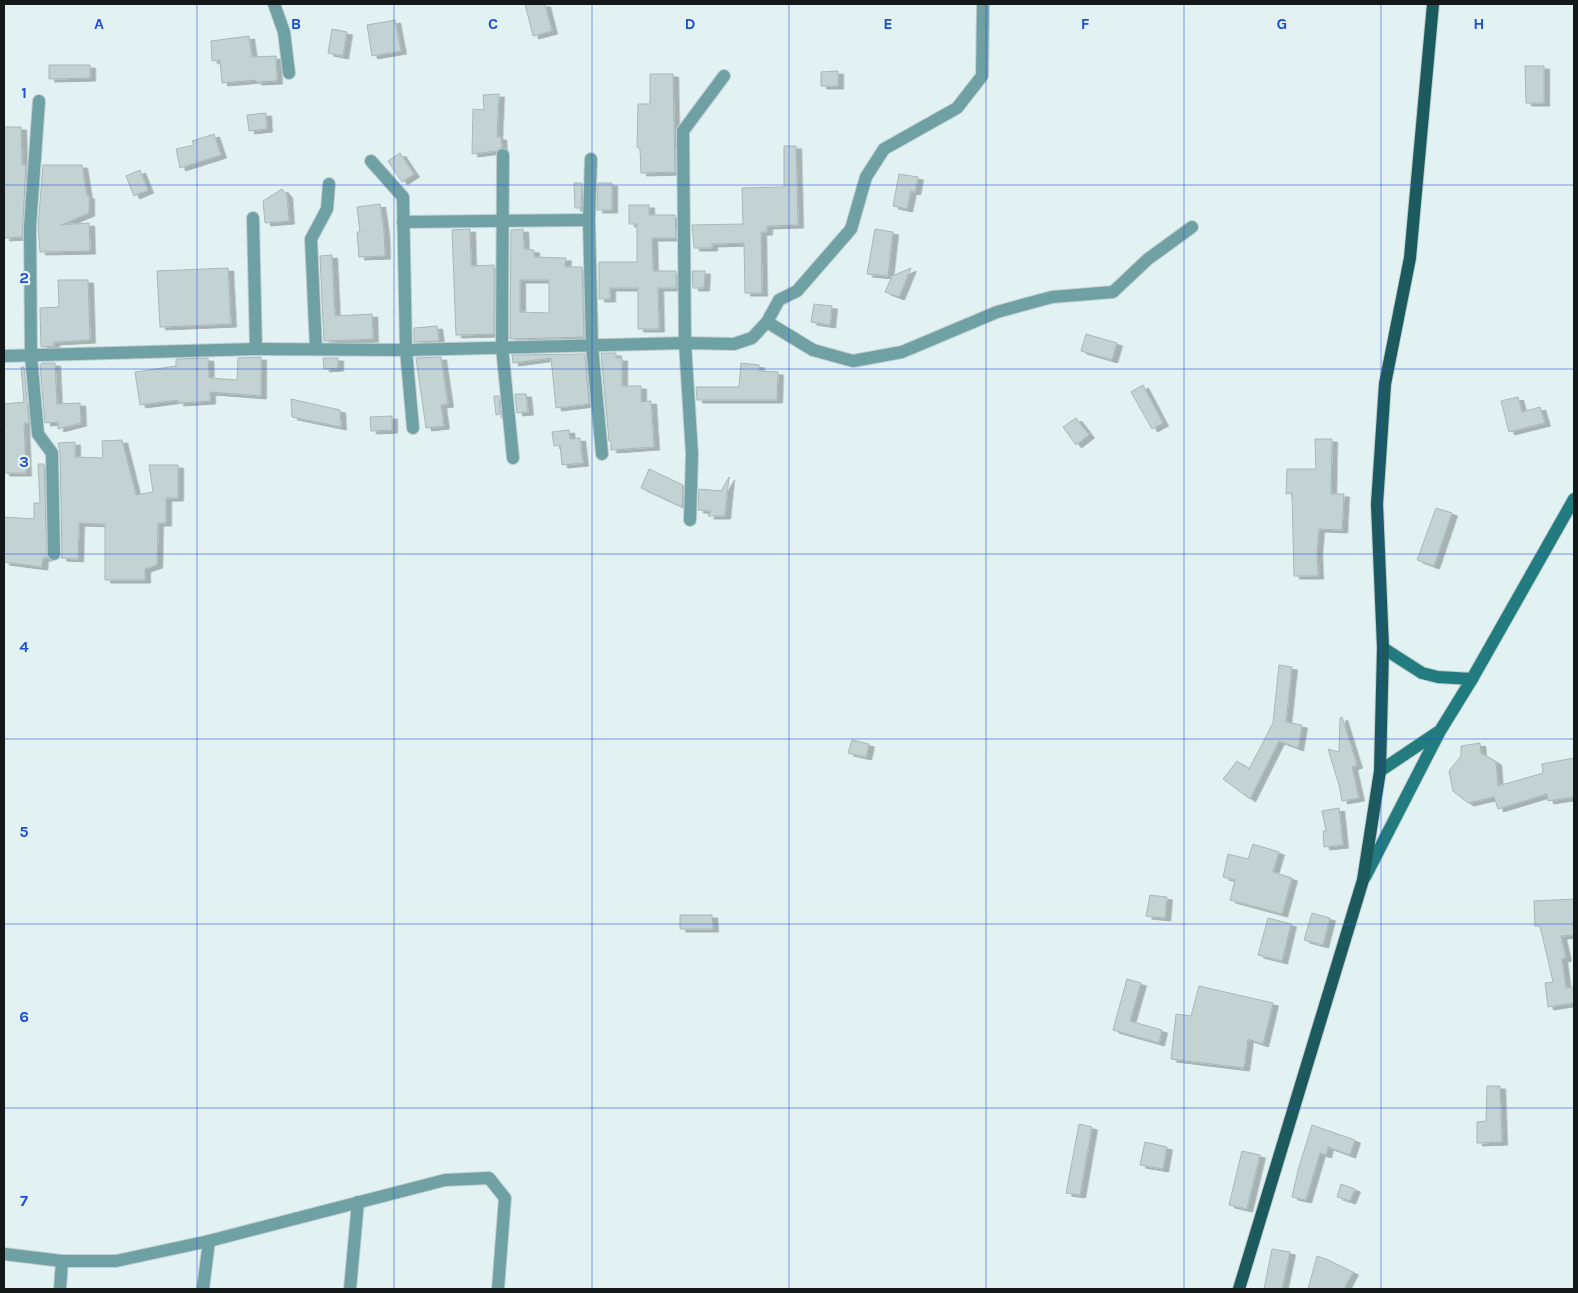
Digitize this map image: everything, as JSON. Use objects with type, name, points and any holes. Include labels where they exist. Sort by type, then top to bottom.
[{"type":"main road","points":[[1239,1289],[1363,880],[1380,771],[1383,648],[1377,504],[1385,384],[1410,258],[1432,4]]},
{"type":"main road","points":[[1363,880],[1440,731],[1472,679],[1574,499]]},
{"type":"main road","points":[[1383,648],[1422,673],[1438,677],[1472,679]]},
{"type":"main road","points":[[1380,771],[1440,731]]},
{"type":"street","points":[[274,4],[284,32],[289,73]]},
{"type":"street","points":[[4,356],[256,349],[406,350],[685,342],[734,344],[752,338],[766,322],[779,300],[797,291],[851,229],[866,177],[884,149],[957,108],[982,76],[983,4]]},
{"type":"street","points":[[690,520],[692,454],[685,342],[683,131],[724,76]]},
{"type":"street","points":[[39,101],[30,227],[31,356],[38,434],[52,453],[54,554]]},
{"type":"street","points":[[503,155],[502,348],[513,458]]},
{"type":"street","points":[[591,159],[589,220],[592,346],[602,454]]},
{"type":"street","points":[[371,161],[403,197],[406,350],[413,428]]},
{"type":"street","points":[[316,349],[310,239],[327,209],[329,184]]},
{"type":"street","points":[[253,218],[256,349]]},
{"type":"street","points":[[404,222],[589,220]]},
{"type":"street","points":[[766,322],[813,350],[853,361],[902,352],[997,312],[1052,297],[1113,292],[1148,259],[1192,227]]},
{"type":"street","points":[[4,1254],[62,1261],[116,1261],[209,1241],[445,1180],[489,1178],[505,1198],[498,1289]]},
{"type":"street","points":[[350,1289],[358,1202]]},
{"type":"street","points":[[203,1289],[209,1241]]},
{"type":"street","points":[[60,1289],[62,1261]]},
{"type":"building","points":[[525,4],[545,4],[552,31],[533,36]]},
{"type":"building","points":[[395,20],[401,51],[372,56],[367,25]]},
{"type":"building","points":[[332,29],[347,32],[343,56],[328,53]]},
{"type":"building","points":[[249,36],[252,57],[276,56],[277,81],[256,82],[256,80],[222,83],[220,60],[212,61],[211,41]]},
{"type":"building","points":[[49,65],[90,65],[90,78],[49,79]]},
{"type":"building","points":[[1525,66],[1544,66],[1544,103],[1526,103]]},
{"type":"building","points":[[838,71],[838,86],[821,86],[821,72]]},
{"type":"building","points":[[650,74],[673,74],[675,172],[641,173],[640,149],[637,147],[638,104],[650,104]]},
{"type":"building","points":[[499,94],[497,137],[501,137],[502,147],[496,151],[472,154],[473,109],[484,110],[483,95]]},
{"type":"building","points":[[266,113],[267,129],[249,131],[247,115]]},
{"type":"building","points":[[4,127],[21,127],[22,165],[26,165],[22,237],[4,238]]},
{"type":"building","points":[[214,134],[221,155],[180,168],[176,149],[194,145],[192,141]]},
{"type":"building","points":[[784,146],[796,146],[798,225],[767,226],[767,232],[761,232],[762,293],[745,293],[744,243],[712,244],[712,248],[694,248],[692,225],[743,224],[742,188],[784,187]]},
{"type":"building","points":[[400,153],[414,174],[402,182],[388,161]]},
{"type":"building","points":[[43,165],[82,165],[87,196],[89,196],[89,213],[61,225],[89,223],[90,251],[40,252],[38,227]]},
{"type":"building","points":[[140,170],[148,190],[134,196],[126,176]]},
{"type":"building","points":[[899,174],[918,177],[915,192],[911,191],[907,209],[893,206]]},
{"type":"building","points":[[574,183],[582,183],[581,208],[575,208]]},
{"type":"building","points":[[598,183],[612,183],[612,210],[597,210]]},
{"type":"building","points":[[282,189],[287,195],[289,221],[265,223],[263,201]]},
{"type":"building","points":[[380,204],[385,256],[359,257],[357,232],[360,232],[357,207]]},
{"type":"building","points":[[629,205],[649,205],[649,215],[675,215],[676,238],[652,238],[653,271],[676,271],[676,288],[658,288],[659,329],[638,329],[638,288],[610,288],[610,299],[599,299],[599,262],[637,262],[637,224],[629,224]]},
{"type":"building","points":[[470,229],[471,266],[494,265],[494,334],[456,335],[452,230]]},
{"type":"building","points":[[523,229],[524,249],[534,250],[534,257],[566,258],[565,267],[582,267],[584,337],[510,339],[511,230]],"holes":[[[520,280],[549,280],[549,313],[520,312]]]},
{"type":"building","points":[[875,229],[893,232],[888,276],[867,274]]},
{"type":"building","points":[[332,255],[335,316],[372,314],[373,339],[324,341],[320,256]]},
{"type":"building","points":[[228,268],[231,324],[160,327],[157,271]]},
{"type":"building","points":[[911,268],[899,297],[885,292],[892,276]]},
{"type":"building","points":[[692,271],[705,271],[704,288],[693,288]]},
{"type":"building","points":[[58,280],[88,280],[90,340],[54,342],[54,346],[41,347],[40,308],[59,307]]},
{"type":"building","points":[[814,304],[832,306],[830,325],[811,322]]},
{"type":"building","points":[[437,326],[439,341],[414,342],[414,328]]},
{"type":"building","points":[[1086,334],[1117,343],[1112,360],[1081,351]]},
{"type":"building","points":[[601,353],[616,353],[616,358],[622,358],[622,386],[641,386],[641,402],[651,401],[654,447],[611,450]]},
{"type":"building","points":[[585,354],[589,404],[556,408],[551,358],[513,363],[512,355]]},
{"type":"building","points":[[261,357],[261,396],[210,392],[210,401],[178,403],[178,400],[140,405],[135,372],[176,366],[176,359],[208,358],[209,378],[237,380],[238,358]]},
{"type":"building","points":[[441,357],[448,404],[441,405],[444,426],[426,428],[416,358]]},
{"type":"building","points":[[323,358],[338,358],[338,368],[324,369]]},
{"type":"building","points":[[42,363],[55,363],[57,404],[80,403],[81,423],[58,429],[58,422],[45,423],[40,365]]},
{"type":"building","points":[[741,363],[759,365],[759,371],[778,372],[777,400],[697,400],[696,387],[739,387]]},
{"type":"building","points":[[21,367],[24,367],[29,423],[24,423],[26,473],[4,473],[4,404],[24,402]]},
{"type":"building","points":[[1143,385],[1163,423],[1152,429],[1131,392]]},
{"type":"building","points":[[515,394],[526,394],[528,412],[517,413]]},
{"type":"building","points":[[494,396],[499,396],[500,414],[496,415]]},
{"type":"building","points":[[1518,397],[1522,412],[1540,407],[1545,423],[1509,432],[1501,401]]},
{"type":"building","points":[[291,399],[340,410],[341,427],[292,417]]},
{"type":"building","points":[[392,416],[392,430],[371,431],[370,417]]},
{"type":"building","points":[[1076,418],[1089,435],[1076,445],[1063,427]]},
{"type":"building","points":[[569,430],[570,439],[580,438],[583,463],[562,465],[560,445],[554,446],[552,432]]},
{"type":"building","points":[[1315,439],[1332,439],[1331,494],[1344,494],[1342,530],[1319,529],[1317,552],[1318,576],[1294,576],[1292,493],[1286,494],[1287,469],[1316,469]]},
{"type":"building","points":[[122,440],[136,495],[153,492],[149,465],[178,465],[178,498],[166,498],[166,523],[158,523],[157,565],[145,569],[145,580],[105,580],[105,524],[79,523],[78,559],[61,558],[60,453],[58,443],[75,442],[75,457],[103,458],[102,441]]},
{"type":"building","points":[[38,464],[44,464],[47,558],[43,558],[42,567],[4,562],[4,517],[34,519],[34,503],[40,503]]},
{"type":"building","points":[[649,469],[683,485],[682,507],[641,488]]},
{"type":"building","points":[[729,477],[725,516],[708,516],[711,511],[698,510],[699,489],[721,491]]},
{"type":"building","points":[[1436,508],[1452,513],[1434,566],[1417,560]]},
{"type":"building","points":[[1279,665],[1292,667],[1286,722],[1302,725],[1298,748],[1279,741],[1250,799],[1223,779],[1237,761],[1249,769],[1273,723]]},
{"type":"building","points":[[1342,717],[1357,765],[1352,767],[1359,798],[1342,801],[1328,749],[1339,752],[1340,718]]},
{"type":"building","points":[[852,740],[869,744],[866,757],[848,753]]},
{"type":"building","points":[[1480,743],[1481,753],[1496,762],[1498,786],[1543,773],[1542,764],[1574,758],[1574,797],[1548,801],[1547,794],[1498,809],[1494,797],[1468,803],[1453,791],[1449,771],[1461,756],[1461,746]]},
{"type":"building","points":[[1339,808],[1343,845],[1324,847],[1323,831],[1326,831],[1322,811]]},
{"type":"building","points":[[1253,844],[1279,852],[1273,872],[1292,878],[1282,914],[1230,900],[1235,880],[1223,877],[1228,854],[1248,859]]},
{"type":"building","points":[[1150,895],[1167,897],[1165,918],[1146,916]]},
{"type":"building","points":[[1574,899],[1574,935],[1561,936],[1566,958],[1562,959],[1566,988],[1574,987],[1574,1003],[1548,1007],[1545,983],[1553,982],[1540,926],[1535,926],[1534,901]]},
{"type":"building","points":[[1312,913],[1330,918],[1323,945],[1304,940]]},
{"type":"building","points":[[680,915],[712,915],[713,929],[680,929]]},
{"type":"building","points":[[1268,918],[1291,924],[1282,961],[1258,955]]},
{"type":"building","points":[[1127,979],[1141,983],[1130,1021],[1162,1030],[1159,1043],[1113,1030]]},
{"type":"building","points":[[1199,986],[1273,1003],[1263,1044],[1248,1039],[1244,1068],[1171,1059],[1176,1014],[1191,1016]]},
{"type":"building","points":[[1487,1086],[1500,1086],[1502,1142],[1477,1143],[1477,1122],[1486,1121]]},
{"type":"building","points":[[1079,1124],[1092,1127],[1080,1195],[1066,1193]]},
{"type":"building","points":[[1312,1125],[1355,1140],[1350,1155],[1328,1147],[1326,1155],[1320,1153],[1306,1200],[1292,1197]]},
{"type":"building","points":[[1145,1142],[1167,1147],[1163,1169],[1140,1165]]},
{"type":"building","points":[[1242,1151],[1260,1155],[1247,1209],[1229,1205]]},
{"type":"building","points":[[1341,1184],[1355,1189],[1350,1201],[1337,1197]]},
{"type":"building","points":[[1272,1249],[1290,1252],[1282,1289],[1264,1289]]},
{"type":"building","points":[[1317,1256],[1353,1272],[1344,1289],[1308,1289]]}]
